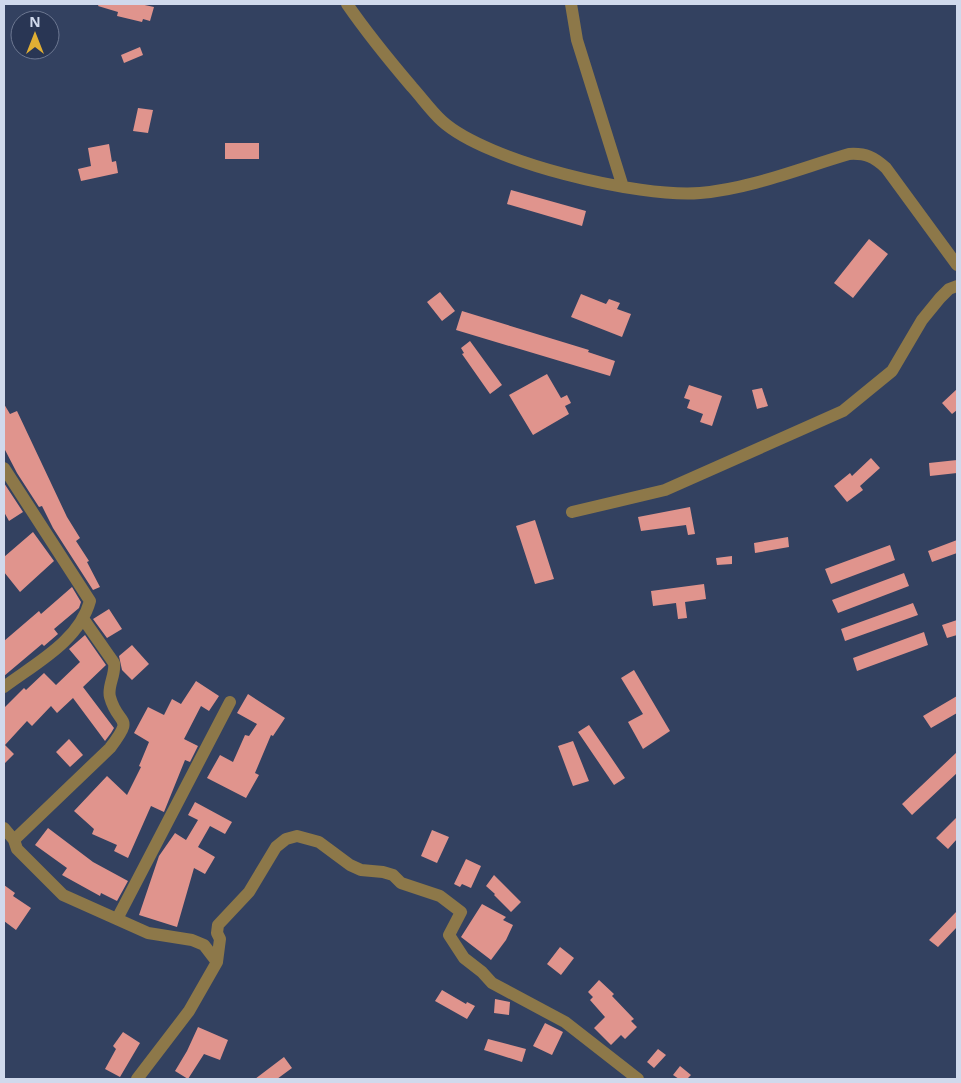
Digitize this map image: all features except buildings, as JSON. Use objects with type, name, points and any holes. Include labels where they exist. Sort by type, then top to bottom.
[{"type":"street","points":[[347,4],[374,43],[428,106],[457,133],[494,152],[517,160],[623,186],[669,194],[700,193],[769,178],[849,154],[863,153],[874,157],[886,168],[957,265]]},
{"type":"street","points":[[571,4],[577,40],[623,186]]},
{"type":"street","points":[[572,512],[664,490],[843,411],[892,371],[922,320],[940,298],[957,286]]},
{"type":"street","points":[[4,468],[83,587],[90,601],[84,620],[76,631],[4,687]]},
{"type":"street","points":[[14,840],[110,748],[123,731],[124,724],[110,697],[115,669],[114,663],[84,620]]},
{"type":"street","points":[[117,919],[230,702]]},
{"type":"street","points":[[4,828],[14,840],[17,849],[63,895],[148,933],[192,940],[204,945],[217,962]]},
{"type":"street","points":[[137,1079],[190,1011],[217,962],[220,940],[217,933],[218,925],[249,892],[276,847],[286,839],[297,836],[309,837],[319,842],[350,865],[361,870],[383,872],[392,875],[402,883],[440,896],[461,912],[449,935],[464,958],[482,972],[492,983],[532,1002],[565,1022],[638,1079]]}]
